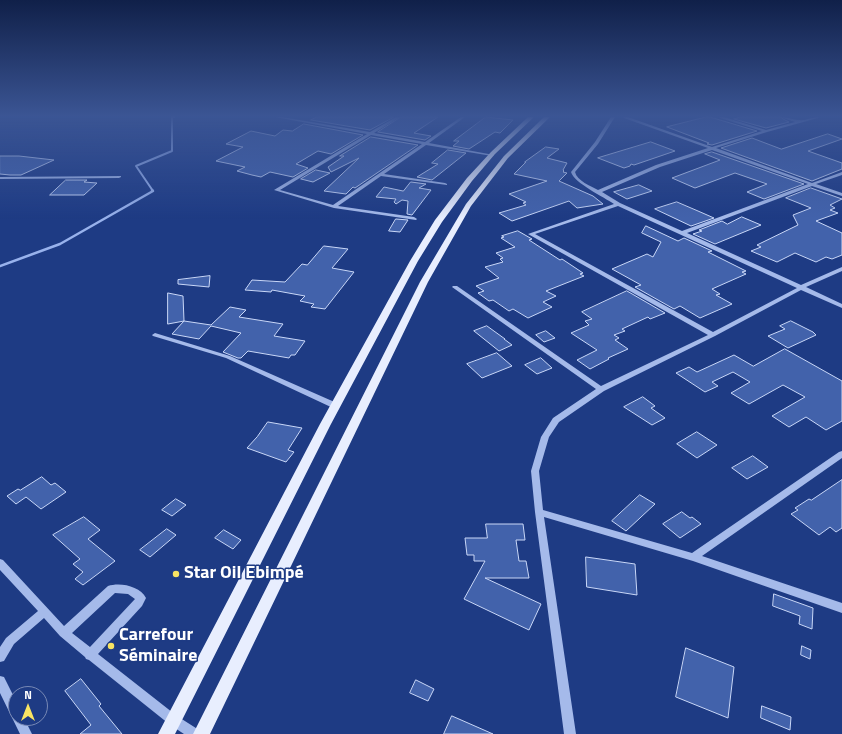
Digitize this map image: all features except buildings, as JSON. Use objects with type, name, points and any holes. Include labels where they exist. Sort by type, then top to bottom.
[{"type":"main road","points":[[166,734],[400,286],[438,222],[463,187],[496,151]]},
{"type":"main road","points":[[201,734],[424,282],[468,206],[512,151]]},
{"type":"street","points":[[340,151],[276,190],[334,207],[414,219]]},
{"type":"street","points":[[334,207],[414,151]]},
{"type":"street","points":[[471,151],[492,155]]},
{"type":"street","points":[[591,151],[573,172],[574,176],[580,181],[618,204],[842,306]]},
{"type":"street","points":[[598,192],[658,166],[706,151]]},
{"type":"street","points":[[719,151],[842,195]]},
{"type":"street","points":[[683,233],[814,185],[842,173]]},
{"type":"street","points":[[381,175],[445,184]]},
{"type":"street","points":[[0,178],[119,177]]},
{"type":"street","points":[[618,204],[530,234],[714,335]]},
{"type":"street","points":[[570,734],[539,512],[535,471],[545,437],[556,420],[601,389],[714,335],[802,287],[842,269]]},
{"type":"street","points":[[456,287],[601,389]]},
{"type":"street","points":[[155,335],[228,357],[336,406]]},
{"type":"street","points":[[693,558],[842,454]]},
{"type":"street","points":[[539,512],[693,558],[842,608]]},
{"type":"street","points":[[0,563],[64,633],[173,720],[195,734]]},
{"type":"street","points":[[64,633],[112,589],[118,587],[139,595],[141,598],[138,603],[90,655]]},
{"type":"street","points":[[0,657],[10,641],[44,612]]},
{"type":"street","points":[[0,681],[8,697]]},
{"type":"waterway","points":[[153,191],[136,166],[171,151]]},
{"type":"waterway","points":[[0,266],[60,244],[153,191]]},
{"type":"place","name":"Star Oil Ebimpé","points":[[176,574]]},
{"type":"place","name":"Carrefour Séminaire","points":[[111,646]]}]
